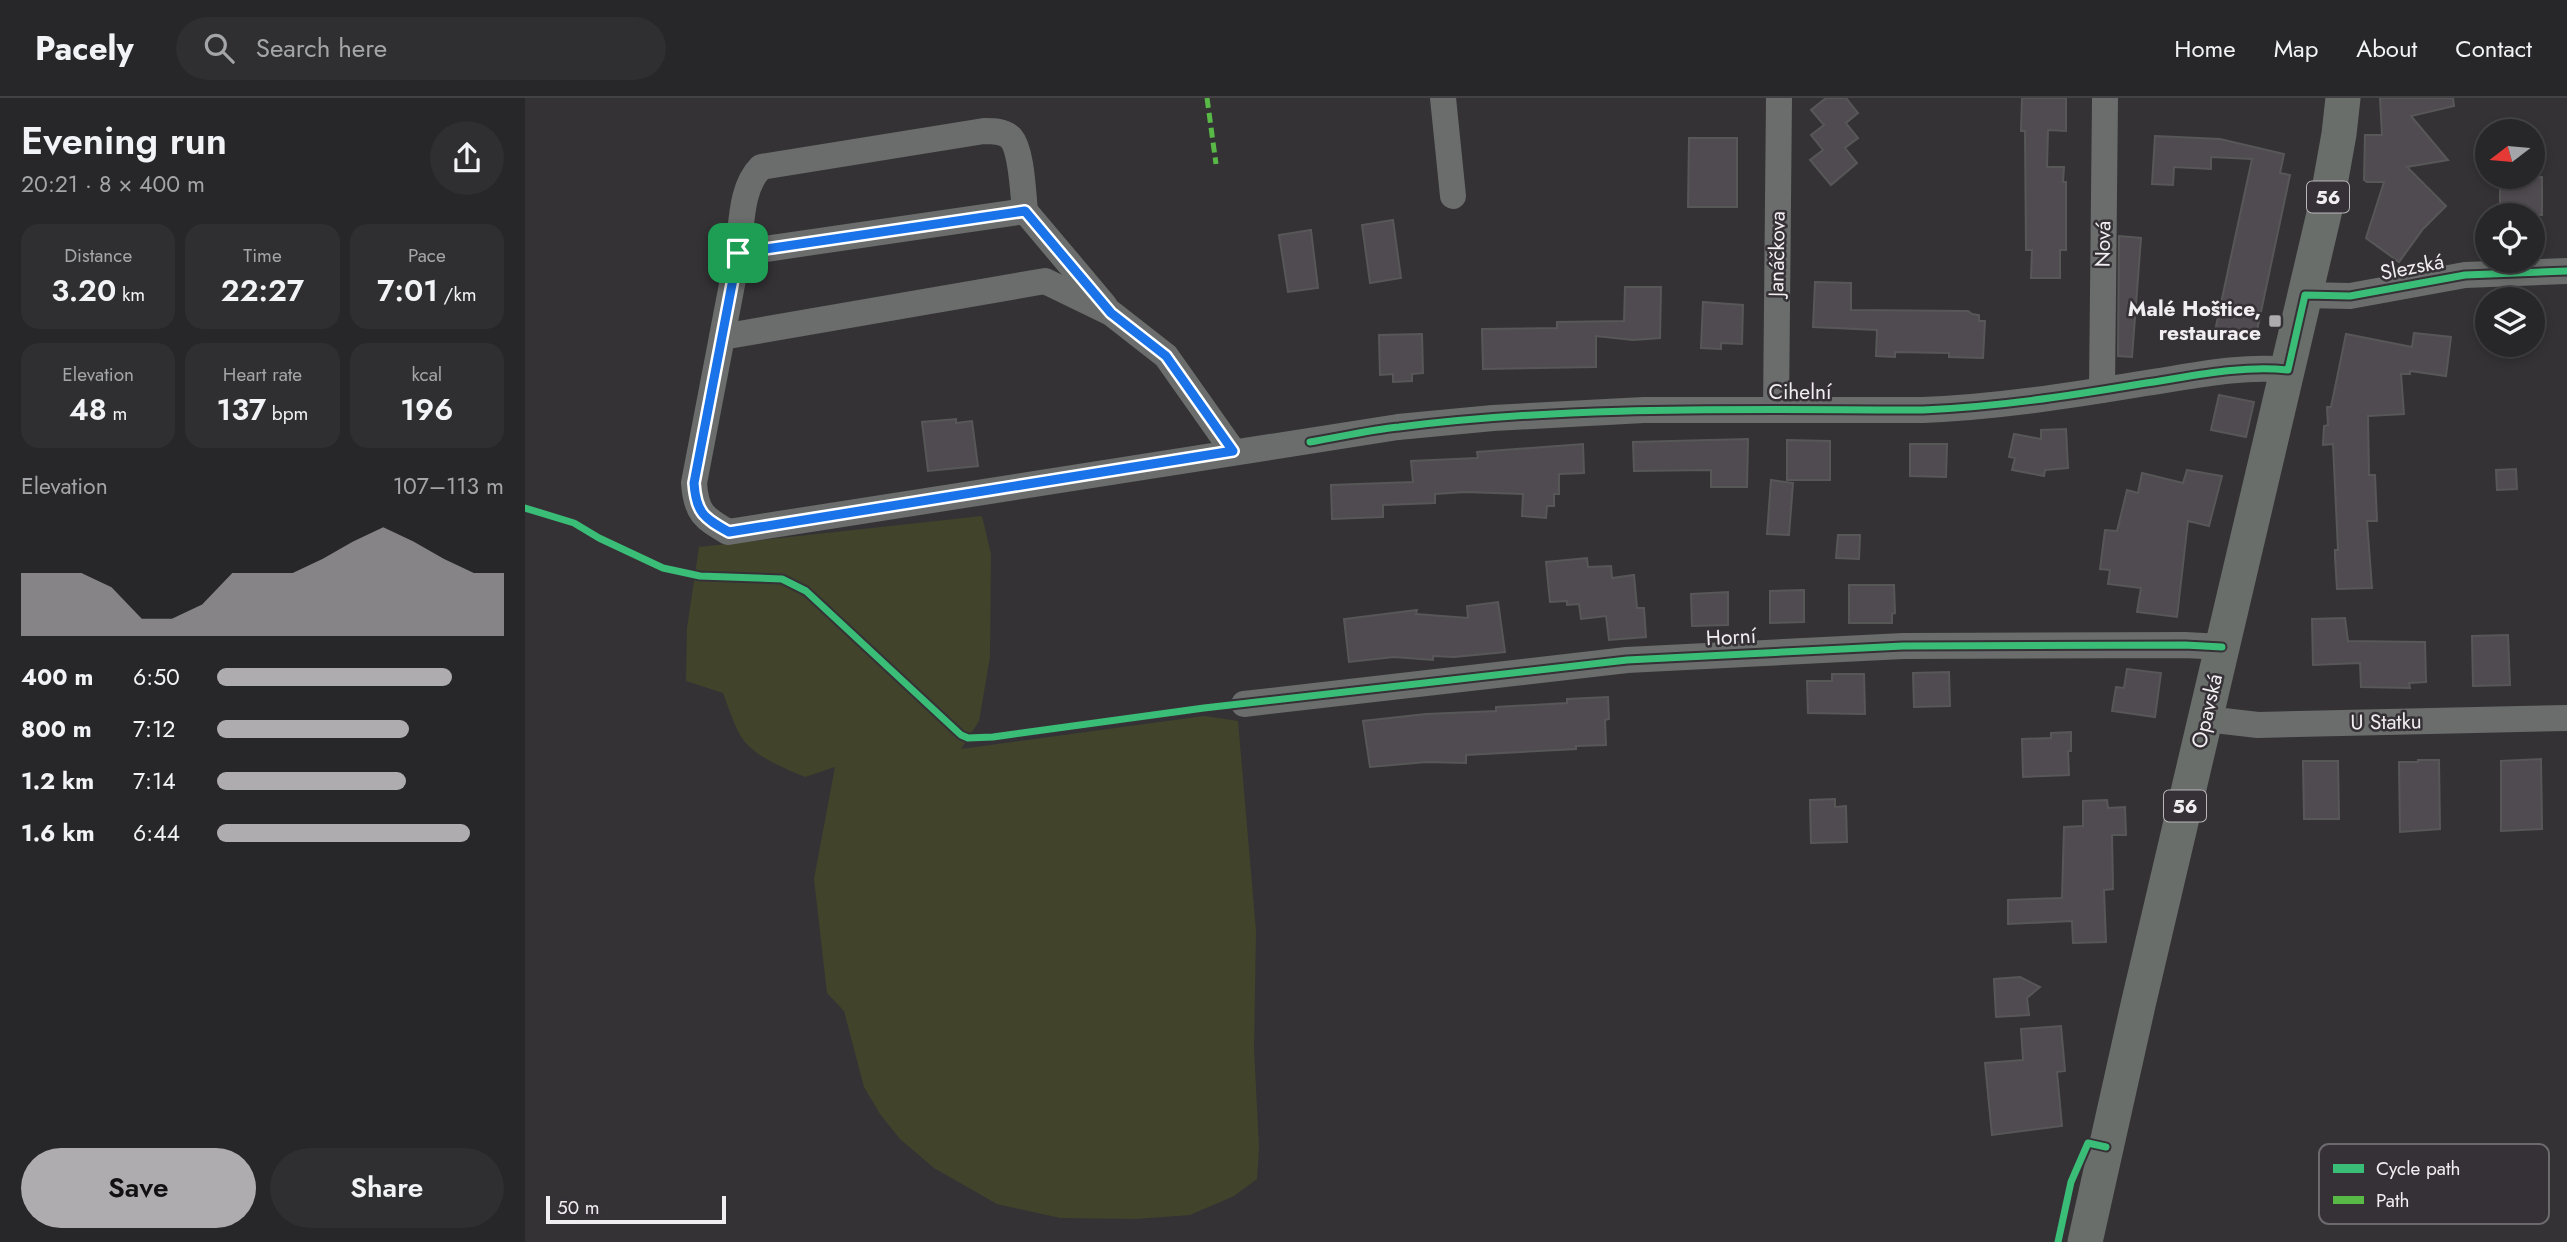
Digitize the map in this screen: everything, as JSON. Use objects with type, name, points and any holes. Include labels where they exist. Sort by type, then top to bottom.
[{"type":"main road","name":"Opavská","points":[[2085,1242],[2334,167],[2343,98]]},
{"type":"street","points":[[1443,98],[1453,196]]},
{"type":"street","name":"Janáčkova","points":[[1776,410],[1779,98]]},
{"type":"street","name":"Nová","points":[[2102,390],[2105,98]]},
{"type":"street","name":"Cihelní","points":[[1025,211],[1018,152],[1011,138],[999,132],[984,131],[761,167],[747,187],[738,253],[694,483],[695,502],[706,519],[729,532],[1233,451],[1310,442],[1398,427],[1493,418],[1644,410],[1965,408],[2250,367],[2288,370]]},
{"type":"street","points":[[738,253],[1025,211],[1111,313],[1166,356],[1233,451]]},
{"type":"street","name":"Slezská","points":[[2305,295],[2350,296],[2465,275],[2567,271]]},
{"type":"street","points":[[722,337],[1045,281],[1111,313]]},
{"type":"street","name":"Horní","points":[[1244,704],[1641,659],[1903,646],[2222,647]]},
{"type":"street","name":"U Statku","points":[[2206,719],[2258,725],[2567,718]]},
{"type":"green space","points":[[982,516],[991,554],[990,657],[979,721],[961,749],[1204,716],[1238,721],[1256,931],[1254,1049],[1259,1147],[1257,1179],[1234,1196],[1190,1215],[1136,1219],[1060,1218],[997,1204],[934,1168],[900,1139],[880,1114],[864,1087],[844,1011],[827,993],[814,879],[835,767],[805,777],[769,760],[752,749],[740,735],[723,693],[686,681],[687,628],[699,547]]},
{"type":"building","points":[[1826,98],[1846,98],[1858,113],[1846,123],[1858,138],[1845,148],[1857,163],[1831,185],[1810,160],[1823,150],[1811,135],[1824,125],[1811,110]]},
{"type":"building","points":[[2022,98],[2066,98],[2066,131],[2048,130],[2047,167],[2064,167],[2063,182],[2066,182],[2066,250],[2060,250],[2060,278],[2031,278],[2032,250],[2026,250],[2025,131],[2021,131]]},
{"type":"building","points":[[2380,98],[2453,98],[2454,106],[2411,116],[2448,160],[2407,167],[2446,206],[2423,229],[2399,262],[2366,238],[2384,182],[2364,180],[2365,135],[2382,135]]},
{"type":"building","points":[[2155,136],[2220,139],[2284,154],[2280,173],[2290,175],[2255,340],[2215,331],[2252,159],[2211,157],[2211,169],[2174,167],[2173,185],[2152,184]]},
{"type":"building","points":[[1689,138],[1737,138],[1737,207],[1688,207]]},
{"type":"building","points":[[2500,189],[2542,189],[2542,203],[2500,203]]},
{"type":"building","points":[[1393,220],[1401,278],[1370,283],[1362,225]]},
{"type":"building","points":[[1311,230],[1318,288],[1288,292],[1279,235]]},
{"type":"building","points":[[2119,236],[2141,238],[2132,357],[2118,356]]},
{"type":"building","points":[[1815,282],[1851,283],[1851,310],[1968,311],[1979,315],[1979,321],[1985,321],[1983,358],[1949,357],[1949,353],[1895,352],[1895,357],[1876,356],[1877,330],[1813,327]]},
{"type":"building","points":[[1625,287],[1661,287],[1660,338],[1633,340],[1596,336],[1596,367],[1483,369],[1482,329],[1557,328],[1557,322],[1624,321]]},
{"type":"building","points":[[1703,302],[1743,305],[1742,344],[1721,343],[1721,349],[1701,348]]},
{"type":"building","points":[[2414,333],[2451,337],[2446,376],[2410,371],[2410,374],[2401,374],[2404,414],[2368,416],[2369,475],[2375,475],[2377,521],[2367,521],[2372,588],[2337,589],[2333,444],[2323,445],[2324,426],[2328,425],[2327,407],[2331,407],[2346,334],[2412,347]]},
{"type":"building","points":[[1422,334],[1423,373],[1412,374],[1412,381],[1393,382],[1393,374],[1380,375],[1379,335]]},
{"type":"building","points":[[2219,395],[2254,402],[2246,437],[2211,430]]},
{"type":"building","points":[[956,419],[956,423],[972,421],[978,466],[928,471],[922,422]]},
{"type":"building","points":[[2066,429],[2068,468],[2045,470],[2044,476],[2012,470],[2015,458],[2009,457],[2014,434],[2041,439],[2041,430]]},
{"type":"building","points":[[1748,439],[1747,487],[1711,487],[1711,470],[1634,471],[1633,442]]},
{"type":"building","points":[[1787,440],[1830,441],[1830,480],[1787,480]]},
{"type":"building","points":[[1583,444],[1584,473],[1559,474],[1559,494],[1554,494],[1554,506],[1547,506],[1546,518],[1522,516],[1523,494],[1465,492],[1435,494],[1435,503],[1383,505],[1383,517],[1332,519],[1331,485],[1413,482],[1411,461],[1478,458],[1477,452]]},
{"type":"building","points":[[1910,444],[1947,444],[1946,477],[1910,476]]},
{"type":"building","points":[[2516,469],[2517,489],[2497,490],[2496,470]]},
{"type":"building","points":[[2187,470],[2222,476],[2209,526],[2188,521],[2177,617],[2137,612],[2141,588],[2108,584],[2110,570],[2100,569],[2105,530],[2117,531],[2127,490],[2138,493],[2142,473],[2183,483]]},
{"type":"building","points":[[1771,480],[1793,483],[1789,535],[1767,534]]},
{"type":"building","points":[[1838,535],[1860,535],[1859,559],[1836,558]]},
{"type":"building","points":[[1587,558],[1588,567],[1611,566],[1612,578],[1634,575],[1637,608],[1644,608],[1646,637],[1609,640],[1606,616],[1581,619],[1579,604],[1567,605],[1567,601],[1550,602],[1546,562]]},
{"type":"building","points":[[1849,585],[1894,585],[1895,613],[1892,614],[1892,623],[1849,623]]},
{"type":"building","points":[[1804,590],[1804,622],[1770,623],[1770,591]]},
{"type":"building","points":[[1728,592],[1728,625],[1692,626],[1691,594]]},
{"type":"building","points":[[1498,602],[1505,652],[1454,657],[1433,656],[1433,660],[1394,657],[1349,662],[1344,619],[1417,610],[1416,614],[1468,618],[1467,606]]},
{"type":"building","points":[[2345,618],[2348,641],[2425,642],[2426,682],[2409,683],[2410,688],[2361,687],[2360,663],[2313,665],[2312,619]]},
{"type":"building","points":[[2508,635],[2510,685],[2473,686],[2472,636]]},
{"type":"building","points":[[2127,669],[2161,673],[2155,717],[2112,711],[2116,687],[2124,688]]},
{"type":"building","points":[[1949,672],[1950,706],[1914,707],[1913,673]]},
{"type":"building","points":[[1832,674],[1864,674],[1865,714],[1808,713],[1807,681],[1832,681]]},
{"type":"building","points":[[1608,697],[1606,745],[1466,755],[1466,763],[1427,762],[1370,767],[1363,721],[1426,714],[1496,711],[1496,707],[1567,703],[1567,699]]},
{"type":"building","points":[[2071,732],[2071,751],[2068,751],[2069,775],[2023,777],[2022,739],[2051,738],[2051,733]]},
{"type":"building","points":[[2541,759],[2542,829],[2501,831],[2501,761]]},
{"type":"building","points":[[2439,760],[2440,829],[2400,832],[2399,762]]},
{"type":"building","points":[[2303,761],[2338,761],[2339,819],[2304,819]]},
{"type":"building","points":[[1835,799],[1835,807],[1846,806],[1847,842],[1811,843],[1810,800]]},
{"type":"building","points":[[2107,800],[2108,808],[2125,807],[2126,835],[2112,835],[2113,889],[2104,890],[2106,942],[2073,943],[2072,921],[2008,924],[2008,900],[2062,898],[2064,827],[2083,826],[2083,801]]},
{"type":"building","points":[[2020,977],[2040,987],[2027,998],[2029,1015],[1996,1017],[1994,979]]},
{"type":"building","points":[[2061,1026],[2065,1071],[2057,1072],[2062,1126],[1992,1135],[1985,1063],[2023,1060],[2021,1029]]},
{"type":"marked path","points":[[1207,98],[1216,164]]},
{"type":"cycle path","points":[[1310,442],[1388,428],[1530,415],[1661,410],[1950,409],[2086,393],[2232,370],[2288,370],[2305,295],[2350,296],[2465,275],[2567,271]]},
{"type":"cycle path","points":[[525,508],[574,523],[599,538],[663,568],[700,576],[782,579],[806,591],[961,735],[968,738],[1627,660],[1903,646],[2222,647]]},
{"type":"cycle path","points":[[2058,1242],[2071,1182],[2088,1143],[2106,1147]]},
{"type":"place","name":"Malé Hoštice, restaurace","points":[[2275,321]]},
{"type":"route","points":[[1025,211],[1111,313],[1166,356],[1233,451],[729,532],[706,519],[695,502],[694,483],[738,253],[1025,211]]}]
